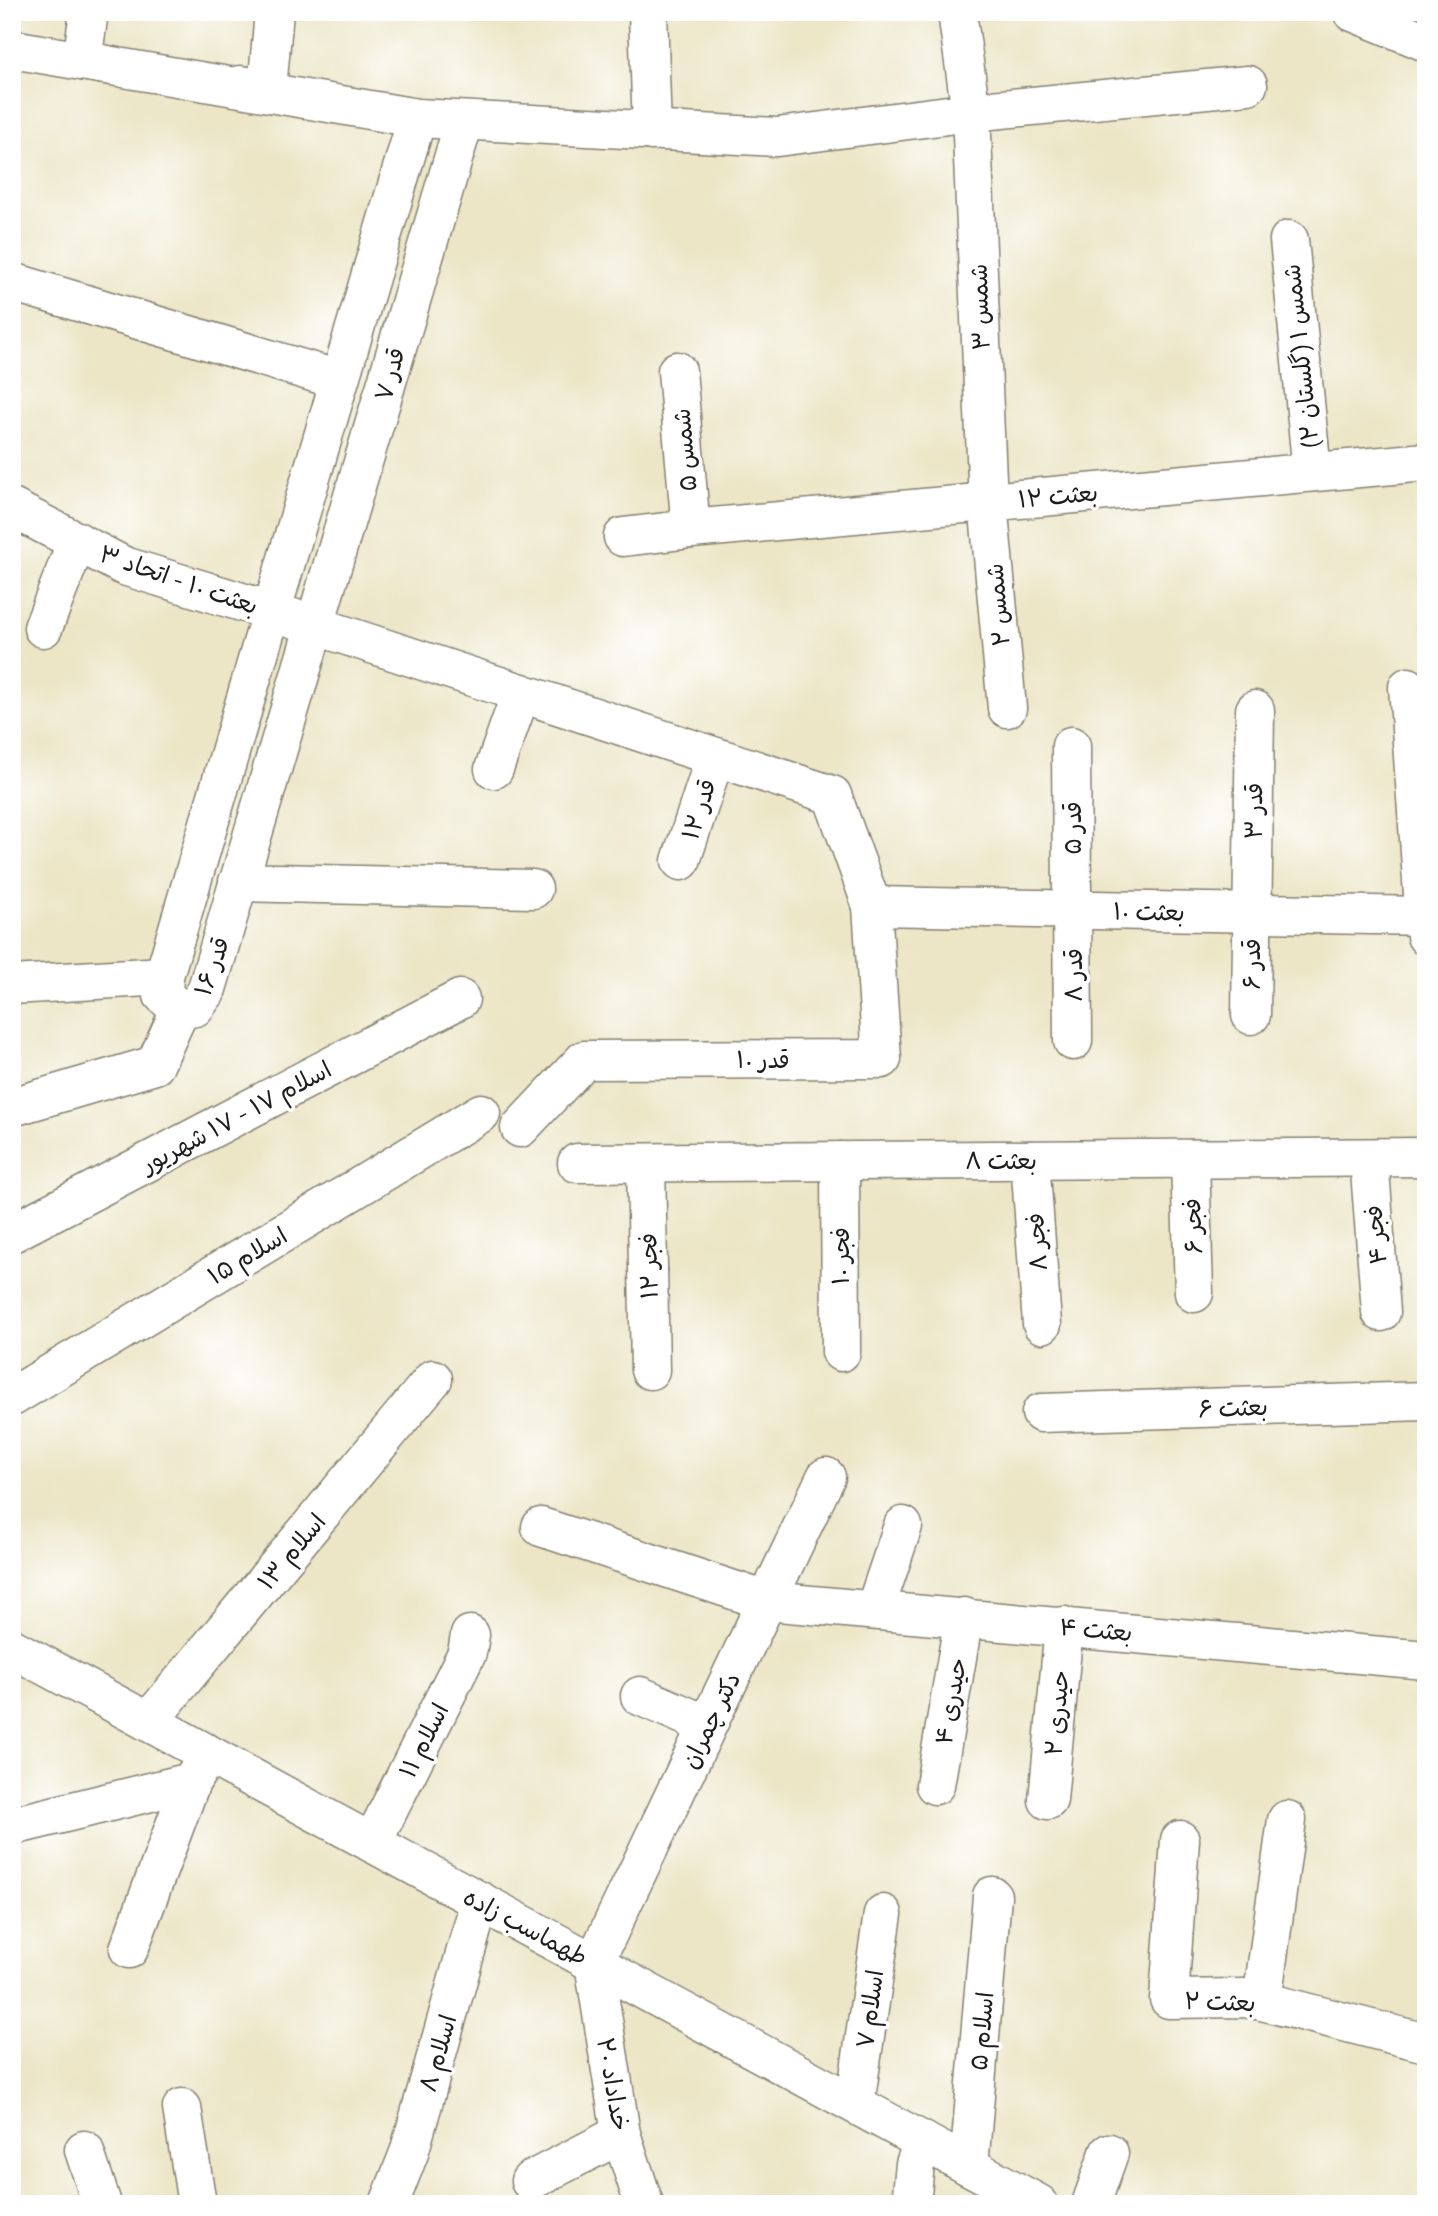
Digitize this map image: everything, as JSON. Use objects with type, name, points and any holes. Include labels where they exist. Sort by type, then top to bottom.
[{"type":"street","points":[[82,61],[89,12]]},
{"type":"street","points":[[82,61],[267,89],[274,12]]},
{"type":"street","points":[[648,12],[652,131]]},
{"type":"street","name":"شمس ۳","points":[[957,12],[971,111],[988,502]]},
{"type":"street","points":[[1353,12],[1426,42]]},
{"type":"street","points":[[12,49],[417,118],[777,137],[971,111],[1248,85]]},
{"type":"street","name":"قدر ۷","points":[[271,611],[417,118]]},
{"type":"street","name":"قدر ۷","points":[[315,625],[464,122]]},
{"type":"street","name":"شمس ۱ (گلستان ۲)","points":[[1289,240],[1312,472]]},
{"type":"street","points":[[12,282],[339,380]]},
{"type":"street","name":"شمس ۵","points":[[677,371],[691,529]]},
{"type":"street","name":"بعثت ۱۲","points":[[623,537],[1426,461]]},
{"type":"street","name":"شمس ۲","points":[[988,502],[1007,708]]},
{"type":"street","name":"بعثت ۱۰ - اتحاد ۳","points":[[12,508],[124,566],[315,625],[832,796],[872,906]]},
{"type":"street","points":[[43,628],[77,541]]},
{"type":"street","name":"قدر ۱۶","points":[[271,611],[163,976],[163,995],[180,1010],[195,1007],[206,992],[315,625]]},
{"type":"street","points":[[1408,687],[1425,922]]},
{"type":"street","points":[[494,769],[521,693]]},
{"type":"street","name":"قدر ۳","points":[[1251,913],[1255,710]]},
{"type":"street","name":"قدر ۵","points":[[1071,746],[1072,910]]},
{"type":"street","name":"قدر ۱۲","points":[[681,861],[715,757]]},
{"type":"street","points":[[238,882],[533,889]]},
{"type":"street","name":"بعثت ۱۰","points":[[872,906],[1251,913],[1425,922]]},
{"type":"street","name":"قدر ۱۰","points":[[520,1128],[584,1060],[882,1059],[872,906]]},
{"type":"street","name":"قدر ۸","points":[[1072,910],[1073,1041]]},
{"type":"street","name":"قدر ۶","points":[[1251,913],[1251,1015]]},
{"type":"street","points":[[12,985],[163,976]]},
{"type":"street","name":"اسلام ۱۷ - ۱۷ شهریور","points":[[12,1233],[460,999]]},
{"type":"street","points":[[12,1107],[155,1065],[180,1010]]},
{"type":"street","name":"اسلام ۱۵","points":[[12,1397],[481,1113]]},
{"type":"street","name":"بعثت ۸","points":[[577,1163],[1426,1157]]},
{"type":"street","name":"فجر ۴","points":[[1369,1158],[1381,1312]]},
{"type":"street","name":"فجر ۶","points":[[1190,1159],[1194,1293]]},
{"type":"street","name":"فجر ۸","points":[[1030,1160],[1042,1324]]},
{"type":"street","name":"فجر ۱۰","points":[[840,1161],[841,1352]]},
{"type":"street","name":"فجر ۱۲","points":[[646,1163],[650,1370]]},
{"type":"street","name":"اسلام ۱۳","points":[[148,1722],[433,1380]]},
{"type":"street","name":"بعثت ۶","points":[[1041,1413],[1426,1401]]},
{"type":"street","name":"دکتر چمران","points":[[594,1963],[825,1477]]},
{"type":"street","points":[[875,1609],[903,1526]]},
{"type":"street","name":"بعثت ۴","points":[[541,1527],[767,1601],[1426,1660]]},
{"type":"street","name":"حیدری ۴","points":[[935,1785],[964,1617]]},
{"type":"street","name":"حیدری ۲","points":[[1048,1800],[1064,1626]]},
{"type":"street","name":"اسلام ۱۱","points":[[372,1843],[467,1653],[470,1635]]},
{"type":"street","name":"طهماسب زاده","points":[[12,1648],[148,1722],[199,1768],[372,1843],[1039,2204]]},
{"type":"street","points":[[640,1696],[707,1725]]},
{"type":"street","points":[[12,1826],[199,1768]]},
{"type":"street","points":[[129,1949],[199,1768]]},
{"type":"street","points":[[1262,2000],[1287,1820]]},
{"type":"street","name":"بعثت ۲","points":[[1180,1840],[1169,1999],[1262,2000],[1426,2043]]},
{"type":"street","name":"اسلام ۵","points":[[969,2166],[992,1896]]},
{"type":"street","name":"اسلام ۸","points":[[389,2204],[409,2153],[480,1902]]},
{"type":"street","name":"اسلام ۷","points":[[855,2104],[883,1914]]},
{"type":"street","name":"خداداد ۲۰","points":[[594,1963],[621,2134],[644,2204]]},
{"type":"street","points":[[182,2108],[197,2204]]},
{"type":"street","points":[[530,2181],[621,2134]]},
{"type":"street","points":[[911,2204],[915,2164],[923,2141]]},
{"type":"street","points":[[85,2150],[102,2204]]},
{"type":"street","points":[[1091,2204],[1109,2153]]}]
